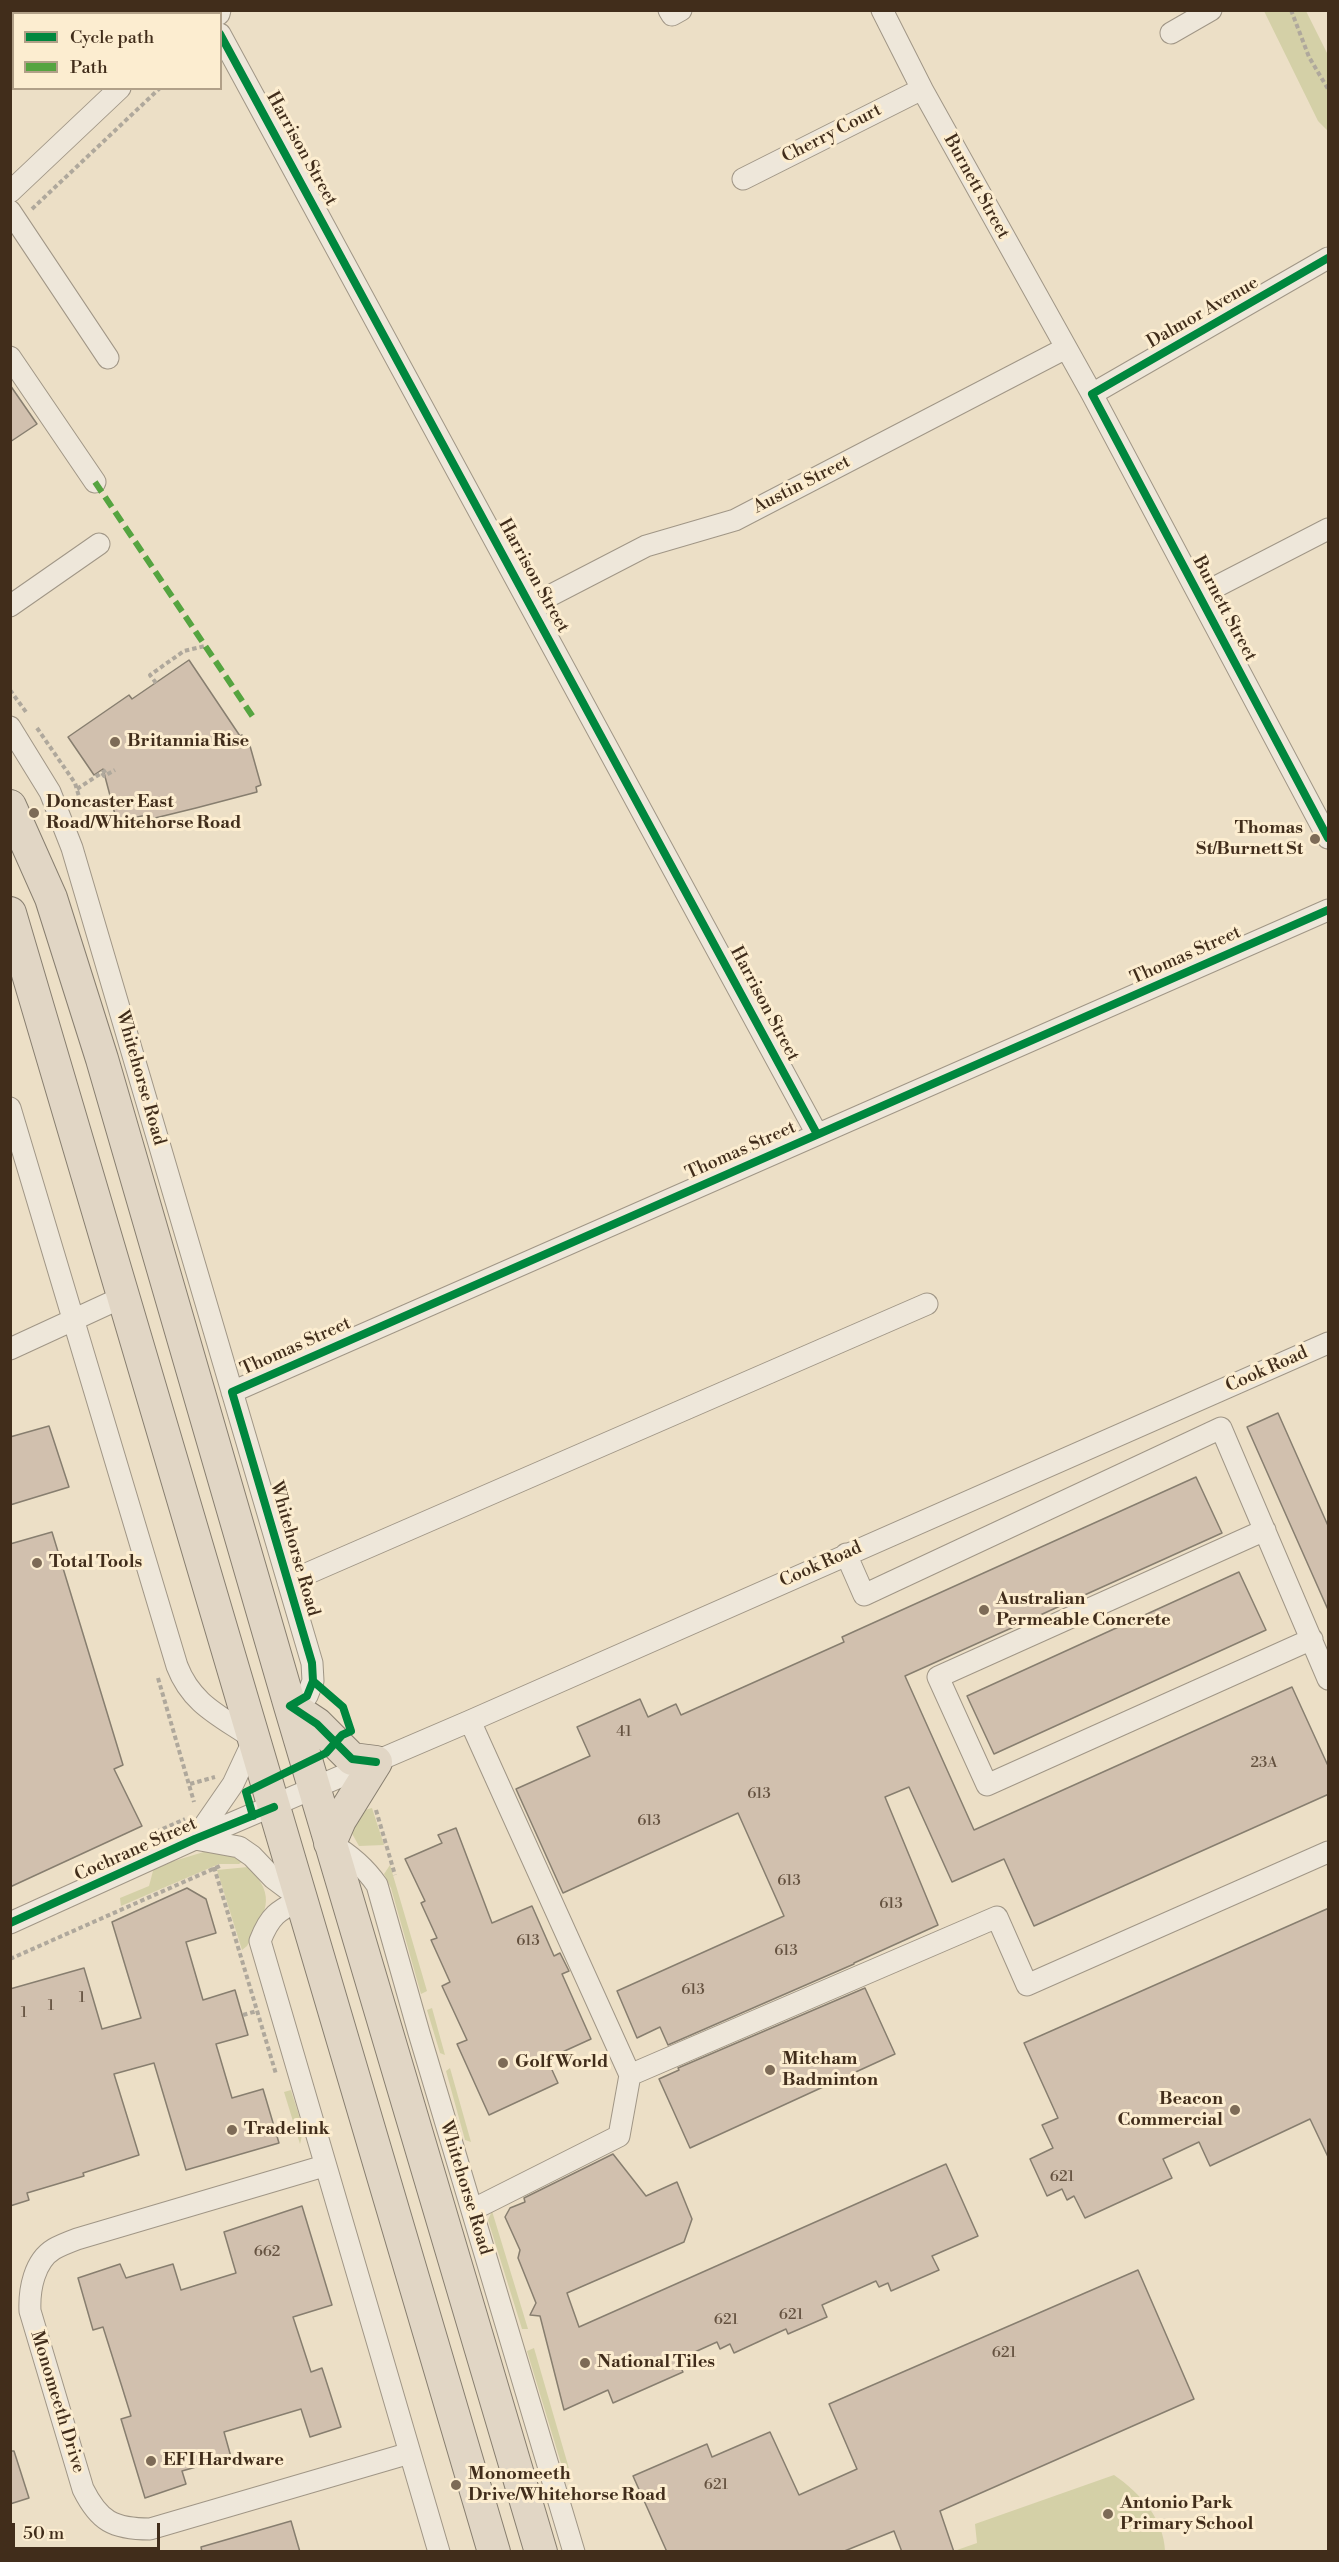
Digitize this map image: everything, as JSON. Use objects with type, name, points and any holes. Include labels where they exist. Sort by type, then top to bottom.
[{"type":"highway","name":"Whitehorse Road","points":[[10,806],[51,898],[76,975],[330,1843],[541,2552]]},
{"type":"highway","points":[[10,913],[125,1296],[494,2552]]},
{"type":"highway","points":[[290,1706],[317,1724],[352,1759],[376,1762],[340,1820],[330,1843]]},
{"type":"street","points":[[669,10],[672,15],[681,10]]},
{"type":"street","name":"Burnett Street","points":[[882,10],[922,89],[1092,394],[1329,838]]},
{"type":"street","points":[[1171,33],[1210,10]]},
{"type":"street","name":"Harrison Street","points":[[222,38],[818,1134]]},
{"type":"street","name":"Cherry Court","points":[[743,180],[922,89]]},
{"type":"street","points":[[10,192],[118,90]]},
{"type":"street","points":[[14,217],[108,358]]},
{"type":"street","name":"Dalmor Avenue","points":[[1092,394],[1329,258]]},
{"type":"street","name":"Austin Street","points":[[532,605],[646,546],[735,520],[1066,348]]},
{"type":"street","points":[[10,357],[94,482]]},
{"type":"street","points":[[1200,595],[1329,529]]},
{"type":"street","points":[[10,606],[99,544]]},
{"type":"street","name":"Whitehorse Road","points":[[10,726],[50,792],[72,848],[312,1663],[313,1681],[307,1696],[290,1706]]},
{"type":"street","name":"Thomas Street","points":[[232,1392],[1329,910]]},
{"type":"street","points":[[10,1108],[73,1322],[185,1685],[195,1698],[254,1739],[233,1784],[195,1839],[239,1847],[252,1856],[273,1878],[301,1899],[278,1911],[267,1923],[260,1941],[324,2166],[439,2552]]},
{"type":"street","points":[[10,1349],[73,1322],[125,1296]]},
{"type":"street","points":[[288,1582],[927,1304]]},
{"type":"street","name":"Cook Road","points":[[315,1789],[1329,1343]]},
{"type":"street","points":[[1206,1396],[1329,1678]]},
{"type":"street","points":[[846,1554],[864,1595],[1221,1428]]},
{"type":"street","points":[[1265,1530],[938,1677],[987,1785],[1312,1639]]},
{"type":"street","points":[[470,1721],[630,2075],[619,2136],[472,2210]]},
{"type":"street","name":"Cochrane Street","points":[[10,1923],[195,1839],[315,1789]]},
{"type":"street","name":"Whitehorse Road","points":[[330,1843],[347,1852],[366,1869],[377,1885],[574,2552]]},
{"type":"street","points":[[630,2075],[997,1917],[1027,1985],[1329,1852]]},
{"type":"street","name":"Monomeeth Drive","points":[[324,2166],[76,2239],[54,2249],[45,2256],[32,2287],[30,2311],[83,2489],[93,2508],[108,2522],[128,2529],[150,2529],[410,2453]]},
{"type":"street","points":[[527,2506],[557,2494]]},
{"type":"path","points":[[1291,10],[1309,57],[1329,90]]},
{"type":"path","points":[[14,217],[158,90]]},
{"type":"path","points":[[156,683],[150,675],[184,651],[205,646]]},
{"type":"path","points":[[77,789],[104,771],[104,776],[115,770]]},
{"type":"path","points":[[190,1784],[195,1800],[192,1808]]},
{"type":"path","points":[[145,1837],[188,1817]]},
{"type":"path","points":[[10,1959],[214,1867]]},
{"type":"path","points":[[243,2015],[257,2011]]},
{"type":"shaded area","points":[[1264,11],[1306,11],[1328,55],[1328,131],[1318,121]]},
{"type":"shaded area","points":[[372,1808],[384,1845],[359,1846],[350,1830],[354,1813]]},
{"type":"shaded area","points":[[207,1851],[234,1857],[242,1862],[219,1864],[121,1906],[120,1898],[149,1886],[154,1867]]},
{"type":"shaded area","points":[[390,1865],[427,1991],[421,1994],[391,1888],[384,1874]]},
{"type":"shaded area","points":[[248,1867],[263,1888],[266,1906],[247,1946],[242,1950],[217,1870]]},
{"type":"shaded area","points":[[432,2008],[445,2055],[440,2053],[427,2010]]},
{"type":"shaded area","points":[[450,2068],[471,2142],[465,2140],[446,2071]]},
{"type":"shaded area","points":[[291,2090],[301,2124],[300,2144],[284,2092]]},
{"type":"shaded area","points":[[492,2211],[528,2329],[522,2329],[488,2220]]},
{"type":"shaded area","points":[[534,2348],[570,2472],[563,2470],[527,2351]]},
{"type":"shaded area","points":[[1114,2475],[1133,2490],[1149,2508],[1160,2528],[1165,2551],[957,2551],[977,2543],[975,2524]]},
{"type":"building","points":[[10,385],[37,424],[10,442]]},
{"type":"building","name":"Britannia Rise","points":[[189,660],[240,736],[242,735],[250,746],[261,785],[256,787],[257,792],[196,808],[151,819],[150,814],[117,822],[103,769],[94,775],[68,737],[129,695],[132,699]]},
{"type":"building","points":[[1278,1413],[1329,1528],[1329,1612],[1247,1427]]},
{"type":"building","points":[[49,1426],[69,1487],[10,1505],[10,1437]]},
{"type":"building","points":[[1196,1477],[1222,1533],[905,1676],[974,1830],[1292,1687],[1329,1768],[1329,1794],[1034,1926],[1004,1859],[952,1882],[909,1787],[885,1797],[938,1925],[668,2045],[660,2027],[637,2038],[617,1991],[784,1916],[738,1813],[563,1893],[516,1789],[590,1756],[577,1727],[640,1699],[648,1717],[676,1704],[681,1715],[844,1642],[842,1637]]},
{"type":"building","points":[[52,1532],[123,1765],[114,1769],[142,1826],[10,1887],[10,1544]]},
{"type":"building","points":[[1239,1572],[1266,1630],[994,1754],[967,1696]]},
{"type":"building","points":[[456,1828],[492,1923],[532,1906],[554,1956],[560,1953],[569,1971],[562,1974],[591,2039],[547,2059],[558,2083],[489,2115],[457,2044],[467,2040],[442,1986],[450,1982],[431,1940],[437,1938],[421,1903],[425,1901],[405,1859],[442,1843],[438,1835]]},
{"type":"building","points":[[187,1888],[206,1899],[216,1933],[186,1942],[203,2000],[235,1990],[248,2035],[216,2044],[232,2098],[263,2089],[279,2143],[186,2170],[154,2063],[114,2074],[139,2155],[83,2173],[84,2176],[27,2193],[29,2200],[10,2206],[10,1989],[84,1968],[102,2029],[141,2018],[112,1922]]},
{"type":"building","points":[[1329,1908],[1329,2159],[1310,2119],[1210,2166],[1199,2142],[1163,2159],[1172,2178],[1085,2218],[1074,2196],[1067,2200],[1062,2189],[1047,2196],[1030,2159],[1053,2148],[1042,2125],[1058,2118],[1024,2043]]},
{"type":"building","name":"Mitcham Badminton","points":[[865,1988],[895,2054],[690,2148],[659,2079],[679,2070],[678,2068]]},
{"type":"building","points":[[613,2154],[646,2196],[677,2182],[692,2219],[684,2242],[567,2293],[579,2327],[946,2164],[978,2236],[932,2256],[939,2270],[891,2291],[888,2283],[879,2287],[876,2281],[822,2305],[827,2317],[788,2334],[786,2329],[734,2353],[730,2344],[720,2349],[717,2342],[677,2360],[683,2372],[613,2403],[608,2390],[564,2410],[540,2316],[530,2315],[536,2303],[518,2258],[520,2250],[505,2217],[510,2208],[525,2202],[524,2198]]},
{"type":"building","points":[[302,2206],[332,2305],[293,2317],[311,2372],[322,2368],[341,2427],[310,2437],[301,2409],[224,2432],[231,2457],[182,2471],[186,2484],[145,2498],[121,2419],[131,2416],[103,2327],[93,2330],[78,2278],[120,2264],[126,2278],[173,2264],[181,2290],[236,2273],[224,2232]]},
{"type":"building","points":[[1138,2270],[1194,2399],[940,2511],[954,2552],[902,2552],[894,2531],[842,2552],[667,2552],[633,2476],[707,2444],[712,2457],[770,2432],[799,2495],[857,2469],[829,2404]]},
{"type":"building","points":[[10,2451],[14,2451],[29,2498],[10,2504]]},
{"type":"building","points":[[291,2521],[300,2552],[202,2552],[201,2547]]},
{"type":"marked path","points":[[95,482],[253,717]]},
{"type":"cycle path","points":[[222,38],[817,1134]]},
{"type":"cycle path","points":[[1328,258],[1092,394],[1328,838]]},
{"type":"cycle path","points":[[376,1762],[352,1759],[317,1724],[290,1706],[307,1696],[313,1681],[312,1663],[232,1392],[1328,910]]},
{"type":"cycle path","points":[[253,1816],[246,1792],[326,1753],[342,1735],[351,1731],[343,1707],[313,1681]]},
{"type":"cycle path","points":[[10,1923],[195,1839],[274,1807]]},
{"type":"place","name":"Britannia Rise","points":[[115,742]]},
{"type":"place","name":"Doncaster East Road/Whitehorse Road","points":[[34,813]]},
{"type":"place","name":"Thomas St/Burnett St","points":[[1315,839]]},
{"type":"place","name":"Total Tools","points":[[37,1563]]},
{"type":"place","name":"Australian Permeable Concrete","points":[[984,1610]]},
{"type":"place","name":"Golf World","points":[[503,2063]]},
{"type":"place","name":"Mitcham Badminton","points":[[770,2070]]},
{"type":"place","name":"Beacon Commercial","points":[[1235,2110]]},
{"type":"place","name":"Tradelink","points":[[232,2130]]},
{"type":"place","name":"National Tiles","points":[[585,2363]]},
{"type":"place","name":"EFI Hardware","points":[[151,2461]]},
{"type":"place","name":"Monomeeth Drive/Whitehorse Road","points":[[456,2485]]},
{"type":"place","name":"Antonio Park Primary School","points":[[1108,2514]]}]
